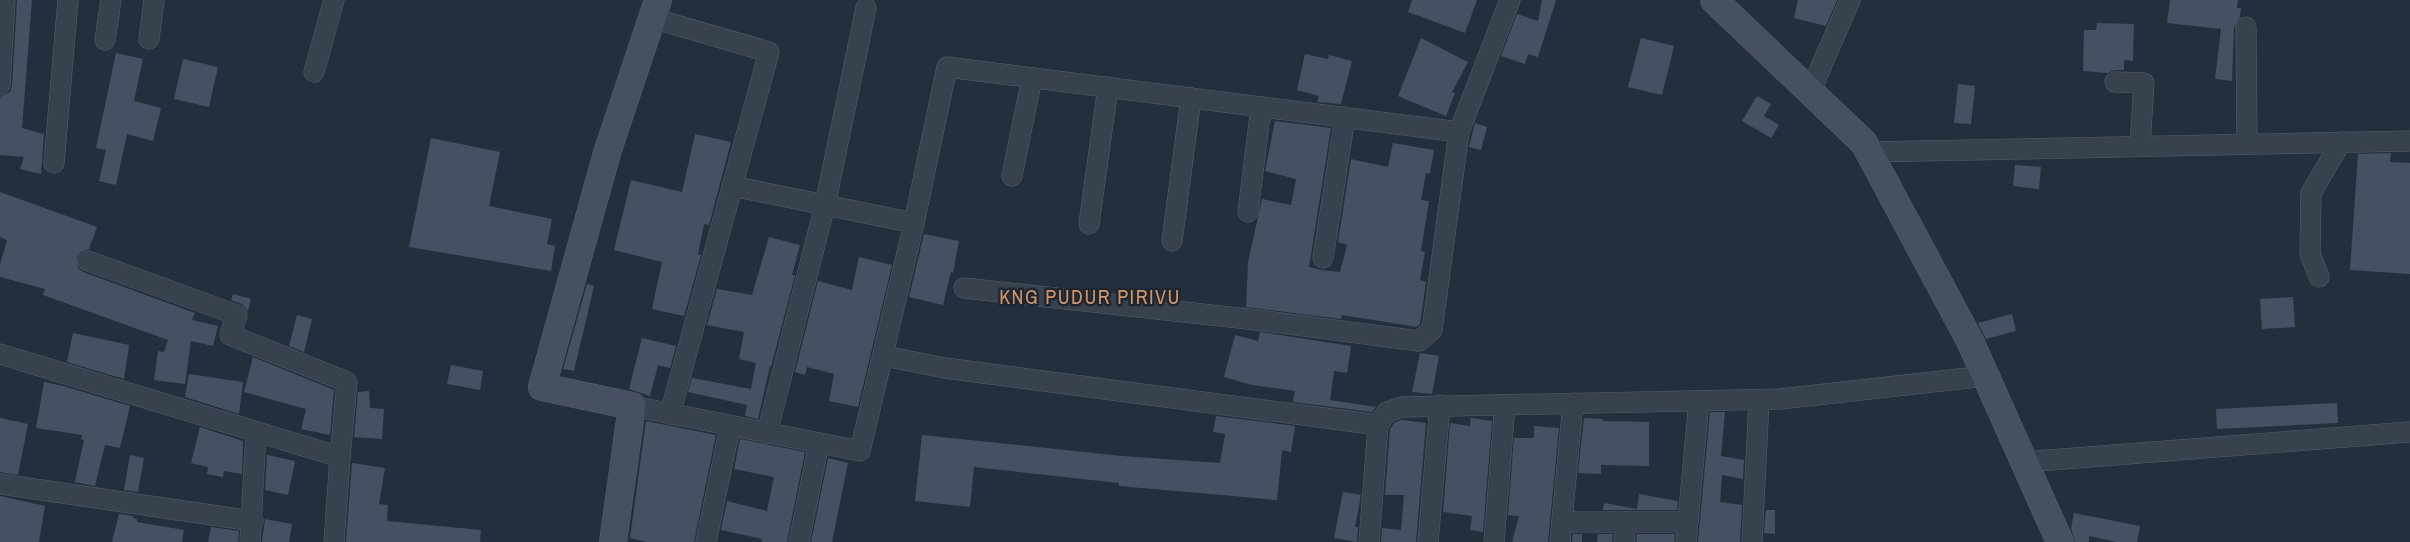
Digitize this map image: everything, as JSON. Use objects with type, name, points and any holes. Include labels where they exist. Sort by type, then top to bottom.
[{"type":"main road","points":[[1714,0],[1864,143],[1970,341],[2060,542]]},
{"type":"main road","points":[[613,542],[632,406],[542,387],[607,153],[655,9]]},
{"type":"street","points":[[0,86],[5,0]]},
{"type":"street","points":[[54,164],[68,0]]},
{"type":"street","points":[[105,40],[111,0]]},
{"type":"street","points":[[148,39],[154,0]]},
{"type":"street","points":[[314,72],[334,0]]},
{"type":"street","points":[[964,288],[1257,320],[1419,342],[1432,330],[1459,132],[1510,0]]},
{"type":"street","points":[[1810,92],[1850,0]]},
{"type":"street","points":[[767,433],[825,205],[866,8]]},
{"type":"street","points":[[655,9],[769,52],[670,414]]},
{"type":"street","points":[[2246,27],[2247,144]]},
{"type":"street","points":[[632,406],[860,451],[884,356],[947,67],[1459,132]]},
{"type":"street","points":[[1012,176],[1032,78]]},
{"type":"street","points":[[2115,82],[2144,83],[2140,146]]},
{"type":"street","points":[[1089,224],[1108,87]]},
{"type":"street","points":[[1172,241],[1191,98]]},
{"type":"street","points":[[1248,213],[1261,107]]},
{"type":"street","points":[[1323,258],[1346,117]]},
{"type":"street","points":[[1868,152],[2410,141]]},
{"type":"street","points":[[2319,277],[2310,254],[2311,193],[2341,142]]},
{"type":"street","points":[[732,186],[914,223]]},
{"type":"street","points":[[88,261],[237,315],[230,335],[347,382],[334,542]]},
{"type":"street","points":[[0,354],[340,457]]},
{"type":"street","points":[[884,356],[945,368],[1378,425]]},
{"type":"street","points":[[1369,542],[1378,425],[1387,412],[1401,406],[1780,399],[1986,376]]},
{"type":"street","points":[[1752,542],[1759,400]]},
{"type":"street","points":[[1686,542],[1699,401]]},
{"type":"street","points":[[1573,403],[1561,532],[1625,532],[1688,522]]},
{"type":"street","points":[[1428,542],[1440,405]]},
{"type":"street","points":[[1494,542],[1505,405]]},
{"type":"street","points":[[706,542],[730,427]]},
{"type":"street","points":[[250,542],[256,432]]},
{"type":"street","points":[[2024,462],[2410,432]]},
{"type":"street","points":[[799,542],[819,443]]},
{"type":"street","points":[[0,484],[252,521]]},
{"type":"building","points":[[17,0],[32,0],[22,128],[44,134],[41,174],[20,169],[24,157],[0,155],[0,97],[10,92],[12,86]]},
{"type":"building","points":[[1412,0],[1477,0],[1465,33],[1408,12]]},
{"type":"building","points":[[1542,0],[1556,0],[1538,57],[1528,54],[1525,64],[1501,56],[1517,14],[1538,21]]},
{"type":"building","points":[[1798,0],[1837,0],[1826,26],[1794,18]]},
{"type":"building","points":[[2170,0],[2238,0],[2237,8],[2241,8],[2240,17],[2234,27],[2232,81],[2215,79],[2221,29],[2167,23]]},
{"type":"building","points":[[2097,23],[2134,24],[2133,61],[2124,60],[2124,70],[2107,73],[2083,71],[2084,30],[2096,30]]},
{"type":"building","points":[[1421,38],[1468,62],[1452,92],[1455,93],[1446,116],[1398,96]]},
{"type":"building","points":[[1641,38],[1674,46],[1662,95],[1628,87]]},
{"type":"building","points":[[116,53],[143,59],[134,101],[161,108],[153,141],[127,134],[116,185],[99,181],[106,150],[96,148]]},
{"type":"building","points":[[1305,54],[1328,59],[1329,55],[1352,61],[1341,104],[1317,102],[1319,96],[1297,90]]},
{"type":"building","points":[[183,59],[218,67],[209,107],[174,99]]},
{"type":"building","points":[[1958,84],[1975,86],[1971,124],[1954,123]]},
{"type":"building","points":[[1757,96],[1771,104],[1764,116],[1779,125],[1771,138],[1742,121]]},
{"type":"building","points":[[1275,121],[1331,128],[1309,267],[1321,270],[1340,272],[1347,245],[1338,242],[1351,159],[1388,167],[1393,143],[1434,150],[1430,174],[1426,173],[1421,200],[1429,201],[1421,251],[1425,252],[1420,280],[1426,282],[1420,324],[1417,327],[1342,315],[1341,319],[1246,307],[1248,262],[1262,199],[1291,205],[1296,179],[1265,171]]},
{"type":"building","points":[[1475,123],[1487,127],[1481,150],[1469,147]]},
{"type":"building","points":[[695,134],[731,142],[709,225],[704,224],[698,254],[701,255],[684,316],[652,309],[662,262],[614,250],[631,180],[682,192]]},
{"type":"building","points":[[431,138],[500,152],[489,206],[552,219],[547,244],[555,246],[551,271],[409,247]]},
{"type":"building","points":[[2391,153],[2390,162],[2410,163],[2410,274],[2350,270],[2358,154]]},
{"type":"building","points":[[2015,165],[2041,167],[2039,189],[2013,186]]},
{"type":"building","points":[[0,192],[97,227],[89,249],[81,252],[77,257],[78,268],[83,272],[195,313],[192,320],[218,326],[213,346],[191,341],[185,384],[154,380],[158,351],[164,352],[168,340],[43,295],[45,289],[0,277],[0,265],[7,240],[0,237]]},
{"type":"building","points":[[924,234],[959,241],[953,273],[951,272],[943,305],[909,297]]},
{"type":"building","points":[[769,237],[800,245],[792,275],[795,275],[758,419],[745,416],[747,405],[688,392],[692,378],[751,389],[756,363],[739,359],[744,332],[707,325],[717,289],[752,295]]},
{"type":"building","points":[[859,257],[892,265],[858,407],[829,401],[834,374],[807,367],[805,375],[795,372],[818,281],[852,290]]},
{"type":"building","points":[[587,284],[594,286],[574,371],[563,369]]},
{"type":"building","points":[[233,294],[251,299],[248,311],[242,304],[231,300]]},
{"type":"building","points":[[2293,297],[2295,327],[2262,329],[2260,299]]},
{"type":"building","points":[[2012,314],[2016,331],[1986,339],[1978,323]]},
{"type":"building","points":[[297,315],[312,319],[304,352],[289,346]]},
{"type":"building","points":[[1260,332],[1351,346],[1347,373],[1334,371],[1330,400],[1376,407],[1372,412],[1293,402],[1295,391],[1252,385],[1224,377],[1235,335],[1258,341]]},
{"type":"building","points":[[73,333],[129,345],[124,379],[67,362]]},
{"type":"building","points":[[642,338],[676,346],[670,368],[658,365],[650,396],[629,389]]},
{"type":"building","points":[[1420,353],[1439,356],[1432,394],[1412,392]]},
{"type":"building","points":[[253,357],[334,390],[330,435],[301,429],[306,409],[244,392]]},
{"type":"building","points":[[451,365],[483,371],[480,390],[447,384]]},
{"type":"building","points":[[189,374],[243,382],[239,414],[185,397]]},
{"type":"building","points":[[44,382],[130,406],[120,448],[105,445],[95,486],[75,482],[84,440],[81,439],[82,435],[36,428]]},
{"type":"building","points":[[369,391],[370,408],[384,409],[382,439],[354,437],[358,392]]},
{"type":"building","points":[[2337,403],[2338,423],[2217,429],[2216,409]]},
{"type":"building","points":[[1710,412],[1725,412],[1721,456],[1744,460],[1743,479],[1722,475],[1720,502],[1742,505],[1740,542],[1698,542]]},
{"type":"building","points":[[1216,416],[1295,426],[1291,452],[1282,450],[1277,500],[1119,486],[1119,483],[974,467],[970,507],[915,501],[922,435],[1122,456],[1220,463],[1225,434],[1213,432]]},
{"type":"building","points":[[0,418],[28,424],[18,475],[0,472]]},
{"type":"building","points":[[1471,418],[1492,421],[1483,532],[1470,530],[1472,516],[1443,512],[1450,423],[1470,426]]},
{"type":"building","points":[[1584,418],[1603,419],[1603,421],[1649,422],[1649,466],[1601,465],[1601,474],[1578,473]]},
{"type":"building","points":[[1402,420],[1426,423],[1416,542],[1381,542],[1382,528],[1401,530],[1404,495],[1385,495],[1390,429],[1395,422]]},
{"type":"building","points":[[646,421],[716,435],[694,542],[647,542],[630,538]]},
{"type":"building","points":[[1534,426],[1559,428],[1548,542],[1512,542],[1519,516],[1508,515],[1514,438],[1534,438]]},
{"type":"building","points":[[200,427],[243,441],[242,474],[224,471],[223,477],[207,474],[208,467],[191,463]]},
{"type":"building","points":[[740,439],[805,452],[787,542],[761,542],[762,539],[721,530],[727,501],[767,511],[774,477],[734,469]]},
{"type":"building","points":[[130,455],[144,458],[138,492],[124,490]]},
{"type":"building","points":[[267,455],[295,461],[288,495],[265,490]]},
{"type":"building","points":[[828,458],[848,463],[832,542],[811,542]]},
{"type":"building","points":[[352,463],[385,468],[379,504],[388,505],[387,521],[481,530],[480,542],[346,542]]},
{"type":"building","points":[[1343,492],[1361,495],[1355,527],[1358,527],[1357,542],[1334,538]]},
{"type":"building","points":[[1639,494],[1678,501],[1677,510],[1603,510],[1604,503],[1637,509]]},
{"type":"building","points":[[0,496],[45,506],[39,542],[0,542]]},
{"type":"building","points":[[1766,510],[1775,510],[1775,534],[1764,533]]},
{"type":"building","points":[[2074,513],[2140,526],[2137,542],[2117,542],[2089,536],[2089,542],[2075,542],[2071,528]]},
{"type":"building","points":[[119,514],[133,516],[137,522],[184,530],[182,542],[112,542]]},
{"type":"building","points":[[265,519],[292,524],[289,542],[262,542]]},
{"type":"building","points":[[211,527],[239,531],[238,542],[208,542]]},
{"type":"building","points":[[1573,534],[1582,534],[1582,542],[1572,542]]},
{"type":"building","points":[[1598,534],[1613,534],[1612,542],[1597,542]]},
{"type":"building","points":[[1637,534],[1675,534],[1674,542],[1636,542]]},
{"type":"district","name":"KNG PUDUR PIRIVU","points":[[1090,297]]}]
